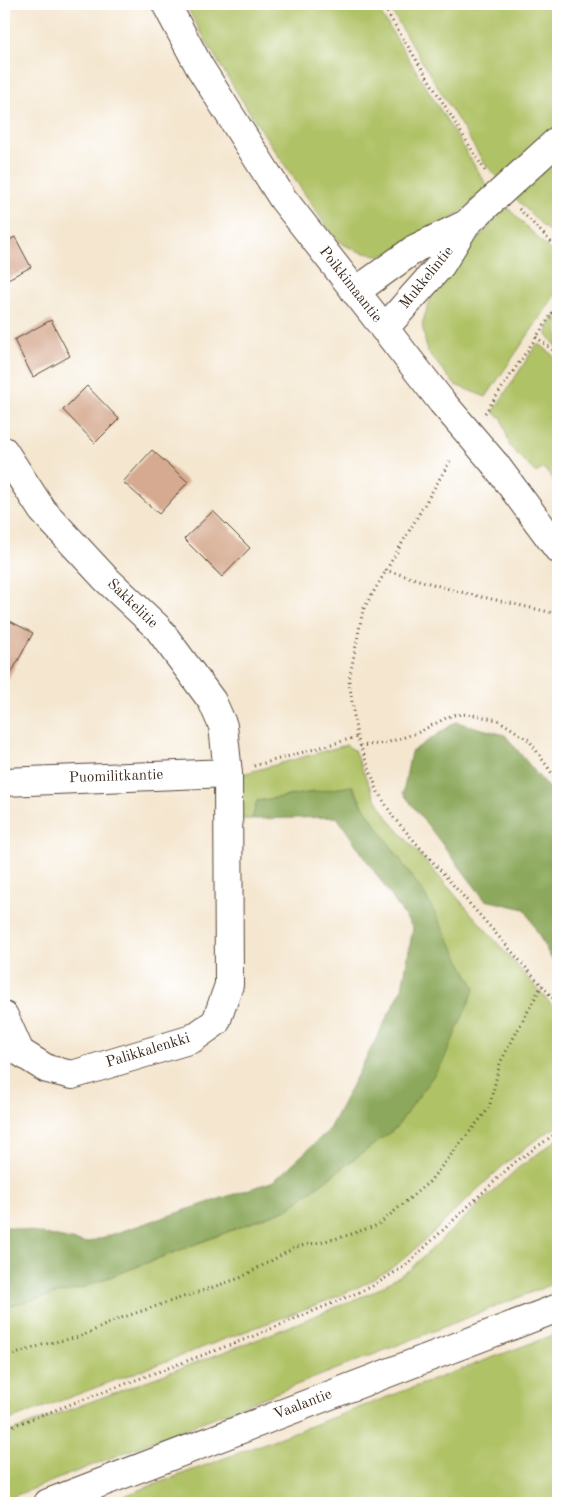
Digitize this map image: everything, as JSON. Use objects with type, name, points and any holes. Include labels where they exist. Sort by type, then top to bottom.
[{"type":"street","name":"Poikkimaantie","points":[[166,4],[200,66],[282,199],[442,402],[496,464],[558,549]]},
{"type":"street","name":"Mukkelintie","points":[[355,292],[416,248],[466,224],[558,140]]},
{"type":"street","name":"Mukkelintie","points":[[384,329],[441,265],[466,224]]},
{"type":"street","name":"Sakkelitie","points":[[4,451],[42,510],[105,578],[158,628],[212,701],[222,726],[228,773]]},
{"type":"street","name":"Puomilitkantie","points":[[4,782],[228,773]]},
{"type":"street","name":"Palikkalenkki","points":[[4,1016],[20,1052],[47,1069],[72,1074],[192,1038],[216,1022],[229,985],[228,773]]},
{"type":"street","name":"Vaalantie","points":[[48,1503],[558,1308]]},
{"type":"path","points":[[382,4],[480,166],[502,192],[558,249]]},
{"type":"path","points":[[484,413],[558,305]]},
{"type":"path","points":[[536,337],[558,354]]},
{"type":"path","points":[[450,461],[363,610],[349,680],[357,737],[378,792],[394,818],[558,1004]]},
{"type":"path","points":[[386,570],[456,591],[558,614]]},
{"type":"path","points":[[360,746],[386,743],[418,733],[452,715],[468,714],[498,720],[529,740],[558,782]]},
{"type":"path","points":[[228,773],[357,737]]},
{"type":"path","points":[[4,1358],[45,1344],[79,1337],[121,1318],[232,1281],[296,1247],[339,1238],[378,1226],[429,1182],[489,1108],[500,1063],[542,985]]},
{"type":"path","points":[[4,1428],[254,1336],[371,1287],[405,1266],[514,1163],[558,1132]]},
{"type":"green space","points":[[185,4],[375,4],[489,189],[439,228],[410,246],[396,252],[384,255],[372,254],[360,252],[343,244],[324,223],[256,122],[212,52]]},
{"type":"green space","points":[[387,4],[558,4],[558,125],[500,180],[484,163]]},
{"type":"green space","points":[[558,155],[558,241],[514,197]]},
{"type":"green space","points":[[506,206],[558,258],[558,291],[486,397],[455,385],[427,351],[422,324],[432,294]]},
{"type":"green space","points":[[558,312],[558,348],[547,335],[548,327]]},
{"type":"green space","points":[[536,345],[541,345],[558,360],[558,485],[544,468],[536,473],[510,447],[502,418],[493,412]]},
{"type":"green space","points":[[456,722],[505,735],[558,800],[558,963],[551,958],[525,909],[485,900],[403,793],[411,752]]},
{"type":"green space","points":[[346,745],[354,750],[373,794],[390,821],[558,1012],[558,1126],[536,1140],[496,1172],[402,1260],[367,1283],[329,1300],[4,1422],[4,1307],[81,1288],[287,1209],[475,988],[363,806],[353,786],[257,801],[252,819],[234,819],[239,775]]},
{"type":"green space","points":[[352,786],[363,806],[426,897],[475,988],[443,1062],[396,1128],[287,1209],[81,1288],[4,1307],[4,1226],[86,1243],[274,1181],[328,1131],[402,989],[413,928],[337,817],[252,819],[257,801]]},
{"type":"green space","points":[[558,1139],[558,1282],[4,1500],[4,1434],[256,1340],[373,1292],[409,1270],[518,1168]]},
{"type":"green space","points":[[558,1333],[558,1503],[105,1503]]},
{"type":"building","points":[[15,237],[31,267],[4,281],[4,243]]},
{"type":"building","points":[[51,320],[70,356],[33,377],[14,340]]},
{"type":"building","points":[[87,386],[119,419],[95,443],[63,410]]},
{"type":"building","points":[[152,450],[188,482],[159,514],[123,482]]},
{"type":"building","points":[[213,511],[250,548],[222,577],[184,539]]},
{"type":"building","points":[[4,618],[33,633],[7,681],[4,680]]}]
